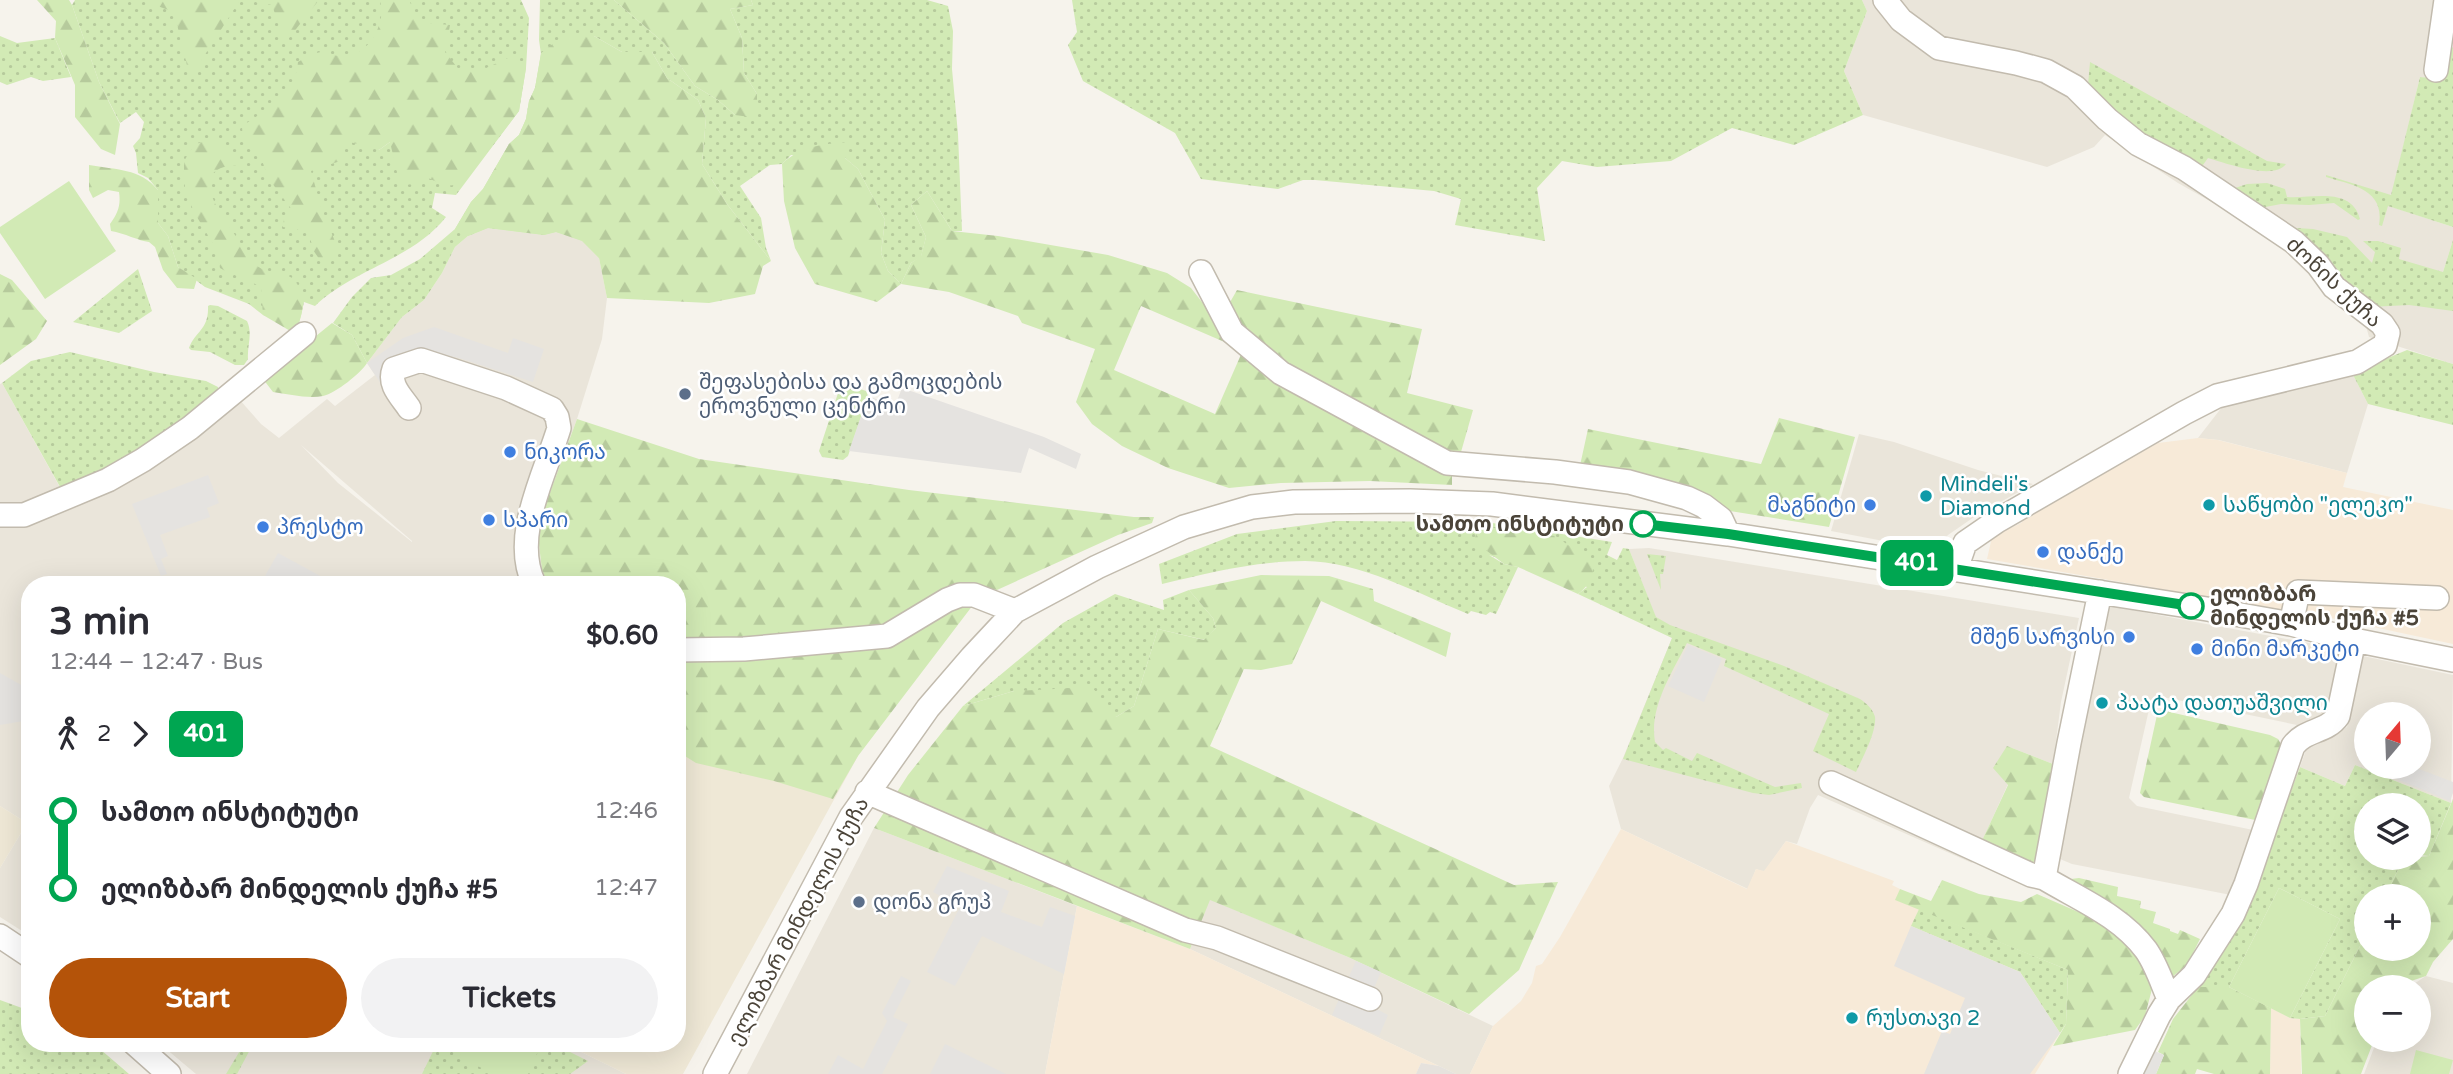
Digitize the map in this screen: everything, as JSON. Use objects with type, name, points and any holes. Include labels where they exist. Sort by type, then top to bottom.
[{"type":"street","name":"ძოწის ქუჩა","points":[[1885,0],[1901,20],[1938,48],[2046,71],[2076,87],[2107,119],[2138,144],[2184,168],[2294,242],[2318,265],[2334,287],[2382,324],[2388,333],[2385,345],[2357,362],[2217,396],[2184,413],[1997,521],[1965,543],[1956,569]]},
{"type":"street","points":[[2436,70],[2446,0]]},
{"type":"street","points":[[1201,272],[1233,331],[1281,373],[1447,463],[1555,472],[1629,482],[1687,498],[1704,506],[1721,519],[1728,534]]},
{"type":"street","points":[[0,515],[24,515],[108,480],[143,460],[190,428],[304,334]]},
{"type":"street","points":[[409,408],[392,384],[391,376],[394,369],[421,360],[506,388],[552,409],[558,417],[559,428],[526,530],[526,550],[532,576]]},
{"type":"street","name":"ელიზბარ მინდელის ქუჩა","points":[[715,1074],[851,817],[867,792],[928,708],[1015,611],[1097,567],[1185,527],[1252,508],[1294,502],[1410,501],[1492,504],[1728,534],[2100,592],[2291,624],[2453,660]]},
{"type":"street","points":[[2044,878],[2100,592]]},
{"type":"street","points":[[2291,624],[2298,592],[2437,598]]},
{"type":"street","points":[[686,650],[744,649],[887,636],[960,595],[974,595],[1015,611]]},
{"type":"street","points":[[2130,1074],[2169,999],[2194,975],[2233,914],[2246,884],[2293,746],[2299,738],[2332,725],[2338,716],[2354,640]]},
{"type":"street","points":[[1831,783],[2031,875],[2044,878],[2110,917],[2130,933],[2146,951],[2169,999]]},
{"type":"street","points":[[867,792],[1185,930],[1217,938],[1370,999]]},
{"type":"street","points":[[0,936],[21,946]]},
{"type":"street","points":[[144,1052],[169,1074]]},
{"type":"shaded area","points":[[1862,0],[2453,0],[2443,80],[2420,77],[2389,206],[2453,227],[2453,240],[2443,272],[2453,275],[2453,364],[2369,337],[2364,319],[2291,247],[2178,183],[2105,135],[2094,147],[2047,167],[1863,115],[1844,71],[1867,11]]},
{"type":"shaded area","points":[[488,228],[544,235],[556,232],[583,241],[599,258],[607,298],[602,339],[577,419],[537,528],[545,576],[21,576],[21,819],[0,806],[0,384],[2,383],[72,509],[112,487],[239,399],[261,424],[279,438],[327,399],[335,406],[375,375],[367,363],[402,317],[424,300],[455,247],[468,236]],"holes":[[[301,445],[412,541],[338,483]]]},
{"type":"shaded area","points":[[434,327],[508,353],[513,338],[544,349],[533,382],[459,358],[424,350],[415,372],[400,381],[421,411],[406,421],[367,363],[403,338]]},
{"type":"shaded area","points":[[2352,373],[2368,404],[2347,473],[2219,440],[2198,438],[2222,407]]},
{"type":"shaded area","points":[[902,388],[1044,437],[1081,454],[1076,469],[1029,448],[1021,473],[849,451],[868,396],[895,406]]},
{"type":"shaded area","name":"Mindeli's Diamond","points":[[1859,434],[2033,484],[1977,515],[1948,535],[1936,551],[1831,531]]},
{"type":"shaded area","points":[[2198,438],[2218,440],[2347,473],[2343,487],[2453,510],[2453,644],[2336,619],[1987,559],[1992,537],[2021,523],[2027,515],[2158,443]]},
{"type":"shaded area","points":[[208,475],[219,503],[207,508],[210,517],[160,535],[168,556],[161,559],[167,574],[161,576],[132,504]]},
{"type":"shaded area","points":[[1649,548],[2079,618],[2061,702],[2053,764],[2007,746],[2008,784],[1972,863],[1818,795],[1810,808],[1797,844],[1786,841],[1764,872],[1756,869],[1748,889],[1621,829],[1609,786],[1672,638],[1661,631],[1629,549]]},
{"type":"shaded area","points":[[278,553],[320,576],[265,576]]},
{"type":"shaded area","points":[[2110,606],[2341,649],[2329,709],[2320,718],[2307,723],[2297,725],[2163,697],[2157,697],[2150,705],[2129,798],[2137,806],[2258,831],[2231,895],[2072,864],[2060,859],[2057,852]]},
{"type":"shaded area","points":[[1688,645],[1722,659],[1704,702],[1668,686]]},
{"type":"shaded area","points":[[2363,656],[2453,675],[2451,803],[2390,779],[2431,779],[2431,702],[2354,702],[2354,767],[2345,786],[2300,767],[2306,750],[2314,741],[2334,735],[2347,727]]},
{"type":"shaded area","points":[[0,673],[21,685],[21,722],[0,725]]},
{"type":"shaded area","points":[[686,695],[858,756],[683,1074],[626,1074],[581,1052],[686,1052]]},
{"type":"shaded area","points":[[2431,774],[2453,782],[2450,801],[2396,779],[2431,779]]},
{"type":"shaded area","points":[[0,806],[21,819],[21,833],[0,868]]},
{"type":"shaded area","points":[[874,828],[1077,906],[1045,1074],[747,1074]]},
{"type":"shaded area","points":[[1621,829],[1747,889],[1756,869],[1764,871],[1786,841],[1894,881],[1892,885],[1900,889],[1896,900],[1919,909],[1912,926],[2020,972],[2060,1033],[2035,1074],[1470,1074],[1493,1026],[1521,1001],[1532,983],[1536,966],[1542,964],[1560,937]]},
{"type":"shaded area","points":[[21,833],[21,930],[0,917],[0,868]]},
{"type":"shaded area","points":[[947,866],[1009,891],[1001,912],[1042,927],[1050,907],[1075,916],[1064,974],[982,936],[955,986],[927,972],[960,907],[933,892]]},
{"type":"shaded area","points":[[1209,899],[1348,957],[1493,1026],[1470,1074],[1456,1074],[1190,949]]},
{"type":"shaded area","points":[[1077,906],[1190,949],[1439,1066],[1421,1063],[1416,1074],[1045,1074]]},
{"type":"shaded area","points":[[1911,926],[2020,972],[2060,1033],[2030,1074],[1924,1074],[1942,1031],[1950,1034],[1965,998],[1894,966]]},
{"type":"shaded area","points":[[1356,961],[1381,972],[1367,1004],[1388,1015],[1379,1036],[1332,1015]]},
{"type":"shaded area","points":[[901,976],[911,981],[893,1017],[908,1024],[882,1074],[828,1074],[838,1055],[863,1069],[887,1021],[882,1013]]},
{"type":"shaded area","points":[[2431,977],[2453,983],[2453,1074],[2364,1074],[2372,1052],[2431,1052]]},
{"type":"shaded area","points":[[2271,1008],[2290,1018],[2300,1019],[2301,1074],[2270,1074]]},
{"type":"shaded area","points":[[945,1044],[1006,1074],[930,1074]]},
{"type":"shaded area","points":[[2150,1049],[2164,1055],[2156,1074],[2139,1074]]},
{"type":"shaded area","points":[[170,1052],[581,1052],[626,1074],[196,1074]]},
{"type":"shaded area","points":[[1421,1063],[1439,1066],[1456,1074],[1416,1074]]},
{"type":"green space","points":[[37,0],[69,0],[72,5],[99,82],[120,124],[115,155],[101,149],[75,117],[75,85],[55,38],[56,21]]},
{"type":"green space","points":[[75,0],[521,0],[529,18],[526,68],[519,111],[456,195],[435,193],[432,208],[446,217],[432,232],[417,244],[330,293],[315,306],[304,302],[299,324],[263,315],[249,304],[205,287],[178,267],[168,236],[158,223],[158,190],[148,178],[138,173],[133,146],[140,138],[144,122],[136,112],[120,123],[99,82],[72,5]],"holes":[[[326,115],[397,137],[379,150]]]},
{"type":"green space","points":[[141,0],[240,0],[190,78],[174,12]]},
{"type":"green space","points":[[245,0],[319,0],[285,43],[272,5]]},
{"type":"green space","points":[[380,0],[409,0],[419,22],[450,25],[445,52],[460,71],[484,69],[510,57],[526,68],[519,111],[463,184],[446,186],[428,178],[415,184],[400,185],[390,142],[379,150],[343,140],[343,160],[311,171],[321,207],[338,249],[337,260],[322,263],[313,250],[308,228],[298,230],[283,227],[284,217],[292,210],[269,179],[261,158],[243,142],[242,126],[286,92],[296,73],[298,62],[312,54],[325,51],[344,56],[353,54],[368,44],[379,27]]},
{"type":"green space","points":[[540,0],[614,0],[664,43],[695,86],[718,100],[735,115],[757,94],[744,73],[742,38],[730,9],[753,5],[751,0],[927,0],[948,6],[953,31],[952,69],[962,231],[952,231],[927,191],[911,205],[926,237],[921,257],[911,263],[901,284],[888,271],[881,253],[885,220],[858,169],[845,158],[791,155],[782,164],[770,165],[740,186],[761,218],[771,261],[727,204],[702,164],[706,118],[698,100],[667,78],[652,52],[622,52],[594,36],[599,258],[583,241],[556,232],[544,235],[488,228],[468,236],[455,247],[424,300],[402,317],[367,363],[352,335],[333,323],[352,297],[371,278],[391,275],[420,259],[455,229],[471,202],[483,189],[509,144],[519,135],[535,88],[541,54]]},
{"type":"green space","points":[[614,0],[751,0],[753,5],[730,9],[742,38],[744,73],[757,94],[757,118],[735,115],[718,100],[695,86],[664,43]]},
{"type":"green space","points":[[1072,0],[1862,0],[1867,11],[1844,71],[1863,115],[1794,145],[1732,128],[1671,161],[1597,167],[1562,161],[1537,188],[1545,241],[1455,225],[1461,199],[1434,191],[1315,180],[1303,180],[1278,189],[1201,179],[1175,133],[1083,81],[1068,45],[1077,32]]},
{"type":"green space","points":[[568,32],[594,36],[622,52],[652,52],[667,78],[698,100],[706,118],[702,164],[727,204],[771,261],[763,266],[755,294],[709,303],[607,298],[599,258],[582,241],[556,232],[544,235],[488,228],[468,236],[455,229],[471,202],[483,189],[509,144],[519,135],[535,88],[541,53]]},
{"type":"green space","points":[[0,36],[17,43],[55,38],[71,77],[43,81],[31,77],[7,85],[0,82]]},
{"type":"green space","points":[[2445,37],[2453,48],[2453,227],[2388,206],[2382,226],[2379,225],[2380,213],[2372,196],[2356,186],[2326,175],[2391,195],[2420,77],[2443,79],[2447,57]]},
{"type":"green space","points":[[2090,62],[2267,161],[2286,164],[2280,169],[2261,171],[2208,158],[2200,169],[2142,138],[2088,85]]},
{"type":"green space","points":[[211,138],[222,142],[246,166],[226,166],[214,172],[210,189],[218,209],[246,254],[257,266],[291,278],[299,287],[302,311],[292,332],[263,315],[261,288],[220,268],[216,249],[186,193],[184,161],[194,145]]},
{"type":"green space","points":[[848,142],[845,158],[858,169],[885,220],[881,253],[888,271],[901,284],[877,302],[815,284],[795,248],[784,201],[782,164],[804,150]]},
{"type":"green space","points":[[89,165],[135,174],[158,190],[158,223],[168,236],[178,267],[197,279],[194,289],[177,288],[163,270],[155,247],[149,242],[111,231],[110,224],[119,205],[119,192],[108,190],[93,198],[89,190]]},
{"type":"green space","points":[[69,181],[116,251],[45,299],[0,233],[0,227]]},
{"type":"green space","points":[[2267,183],[2285,189],[2287,197],[2340,198],[2355,209],[2360,219],[2334,203],[2281,204],[2260,208],[2232,189],[2247,184]]},
{"type":"green space","points":[[927,191],[952,231],[1108,255],[1167,273],[1191,288],[1230,338],[1452,473],[1452,485],[1370,481],[1281,483],[1229,488],[1168,468],[1122,446],[1092,424],[1076,402],[1095,349],[1022,323],[1018,316],[949,292],[901,284],[911,263],[921,256],[926,237],[911,205]],"holes":[[[1141,306],[1243,350],[1215,414],[1114,370]]]},
{"type":"green space","points":[[2296,228],[2347,237],[2372,263],[2375,252],[2363,241],[2378,241],[2401,248],[2399,259],[2443,272],[2453,240],[2453,311],[2409,305],[2370,307],[2293,230]]},
{"type":"green space","points":[[138,269],[152,311],[119,333],[73,322]]},
{"type":"green space","points":[[0,274],[12,280],[47,321],[36,339],[0,365]]},
{"type":"green space","points":[[1237,290],[1422,329],[1407,393],[1473,410],[1459,459],[1283,368],[1236,328],[1229,304]]},
{"type":"green space","points":[[210,305],[218,306],[247,321],[250,331],[248,359],[244,365],[235,365],[210,352],[189,348],[204,325]]},
{"type":"green space","points":[[332,323],[352,335],[367,363],[364,367],[341,387],[323,396],[305,397],[273,392],[263,379]]},
{"type":"green space","points":[[2407,350],[2453,364],[2453,425],[2368,404],[2352,373]]},
{"type":"green space","points":[[70,352],[206,381],[218,387],[218,394],[181,426],[64,494],[2,383],[31,361]]},
{"type":"green space","points":[[846,384],[866,391],[868,396],[848,456],[843,460],[822,457],[819,451],[840,387]]},
{"type":"green space","points":[[1779,418],[1855,437],[1829,527],[1730,511],[1698,494],[1579,470],[1588,429],[1761,464]]},
{"type":"green space","points":[[577,419],[699,459],[909,490],[1134,517],[1154,517],[1152,523],[1118,535],[997,590],[967,585],[872,628],[743,639],[686,639],[686,576],[545,576],[537,528]]},
{"type":"green space","points":[[1336,521],[1486,522],[1612,542],[1607,555],[1617,560],[1623,548],[1629,549],[1656,617],[1670,625],[1784,666],[1867,704],[1875,717],[1874,730],[1856,772],[1813,751],[1829,714],[1724,666],[1726,659],[1687,643],[1659,703],[1655,716],[1655,742],[1663,750],[1666,748],[1692,761],[1697,753],[1775,787],[1801,783],[1802,788],[1769,795],[1753,793],[1623,759],[1672,638],[1578,594],[1587,587],[1489,555],[1504,564],[1518,567],[1496,614],[1490,612],[1486,615],[1471,611],[1468,614],[1367,572],[1325,562],[1250,565],[1162,584],[1159,564],[1237,534]]},
{"type":"green space","points":[[1479,526],[1555,536],[1593,562],[1590,580],[1578,594],[1518,567],[1504,564],[1474,541]]},
{"type":"green space","points":[[1647,554],[1666,556],[1663,574],[1660,574],[1661,590]]},
{"type":"green space","points":[[1261,575],[1329,576],[1373,589],[1374,601],[1451,633],[1446,657],[1321,601],[1292,664],[1261,670],[1244,669],[1210,746],[1514,885],[1558,882],[1519,970],[1469,1014],[1348,957],[1210,900],[1190,949],[874,828],[908,775],[963,706],[1014,691],[1092,687],[1116,717],[1134,706],[1158,629],[1204,640],[1216,628],[1213,618],[1189,590]]},
{"type":"green space","points":[[1189,590],[1213,618],[1216,628],[1205,640],[1158,629],[1134,706],[1116,717],[1014,691],[963,706],[1063,623],[1115,594],[1164,610],[1163,600]]},
{"type":"green space","points":[[960,604],[973,605],[858,756],[833,799],[774,781],[696,763],[686,757],[686,656],[892,645]]},
{"type":"green space","points":[[2161,710],[2278,739],[2284,749],[2260,821],[2144,797],[2140,793],[2157,715]]},
{"type":"green space","points":[[2007,746],[2053,764],[2036,863],[2024,868],[1979,847],[2008,785],[1993,768]]},
{"type":"green space","points":[[2300,767],[2345,786],[2354,767],[2354,779],[2390,779],[2426,793],[2354,793],[2354,870],[2398,870],[2391,884],[2354,884],[2354,958],[2325,1016],[2290,1018],[2340,919],[2279,888],[2229,987],[2198,987],[2258,879]]},
{"type":"green space","points":[[2431,795],[2451,803],[2431,851]]},
{"type":"green space","points":[[2453,799],[2453,939],[2433,962],[2426,975],[2354,975],[2354,1052],[2369,1052],[2361,1074],[2302,1074],[2300,1019],[2325,1016],[2354,958],[2354,961],[2431,961],[2431,884],[2391,884],[2398,870],[2431,870],[2431,851]]},
{"type":"green space","points":[[2079,878],[2118,887],[2117,896],[2141,901],[2140,908],[2156,912],[2153,923],[2178,934],[2180,930],[2200,939],[2187,965],[2172,977],[2159,950],[2069,886],[2071,879]]},
{"type":"green space","points":[[1942,880],[1979,894],[2021,902],[2037,894],[2106,924],[2144,965],[2152,989],[2145,1016],[2135,1030],[2053,1046],[2066,1024],[2068,970],[1895,900],[1900,889],[1931,901]]},
{"type":"green space","points":[[2279,888],[2340,919],[2290,1018],[2229,987]]},
{"type":"green space","points":[[1919,909],[2068,970],[2066,1024],[2060,1033],[2020,972],[1911,926]]},
{"type":"green space","points":[[2198,987],[2229,987],[2271,1008],[2270,1074],[2214,1074],[2197,1069],[2195,1074],[2156,1074],[2164,1055],[2158,1052],[2173,1019]]},
{"type":"green space","points":[[0,1000],[21,1008],[21,1052],[103,1052],[129,1074],[0,1074]]},
{"type":"green space","points":[[239,1052],[249,1052],[237,1074],[226,1074]]},
{"type":"green space","points":[[433,1052],[570,1052],[588,1061],[570,1074],[422,1074]]},
{"type":"green space","points":[[461,1052],[538,1052],[528,1074],[494,1074],[459,1057]]},
{"type":"green space","points":[[2416,1052],[2453,1060],[2449,1074],[2410,1074]]},
{"type":"bus line","name":"401","points":[[1643,524],[1728,534],[2191,606]]},
{"type":"place","name":"შეფასებისა და გამოცდების ეროვნული ცენტრი","points":[[685,394]]},
{"type":"place","name":"ნიკორა","points":[[510,452]]},
{"type":"place","name":"Mindeli's Diamond","points":[[1926,496]]},
{"type":"place","name":"მაგნიტი","points":[[1870,505]]},
{"type":"place","name":"საწყობი \"ელეკო\"","points":[[2209,505]]},
{"type":"place","name":"სპარი","points":[[489,520]]},
{"type":"place","name":"სამთო ინსტიტუტი","points":[[1643,524]]},
{"type":"place","name":"პრესტო","points":[[263,527]]},
{"type":"place","name":"დანქე","points":[[2043,552]]},
{"type":"place","name":"ელიზბარ მინდელის ქუჩა #5","points":[[2191,606]]},
{"type":"place","name":"მშენ სარვისი","points":[[2129,637]]},
{"type":"place","name":"მინი მარკეტი","points":[[2197,649]]},
{"type":"place","name":"პაატა დათუაშვილი","points":[[2102,703]]},
{"type":"place","name":"დონა გრუპ","points":[[859,902]]},
{"type":"place","name":"რუსთავი 2","points":[[1852,1018]]}]
